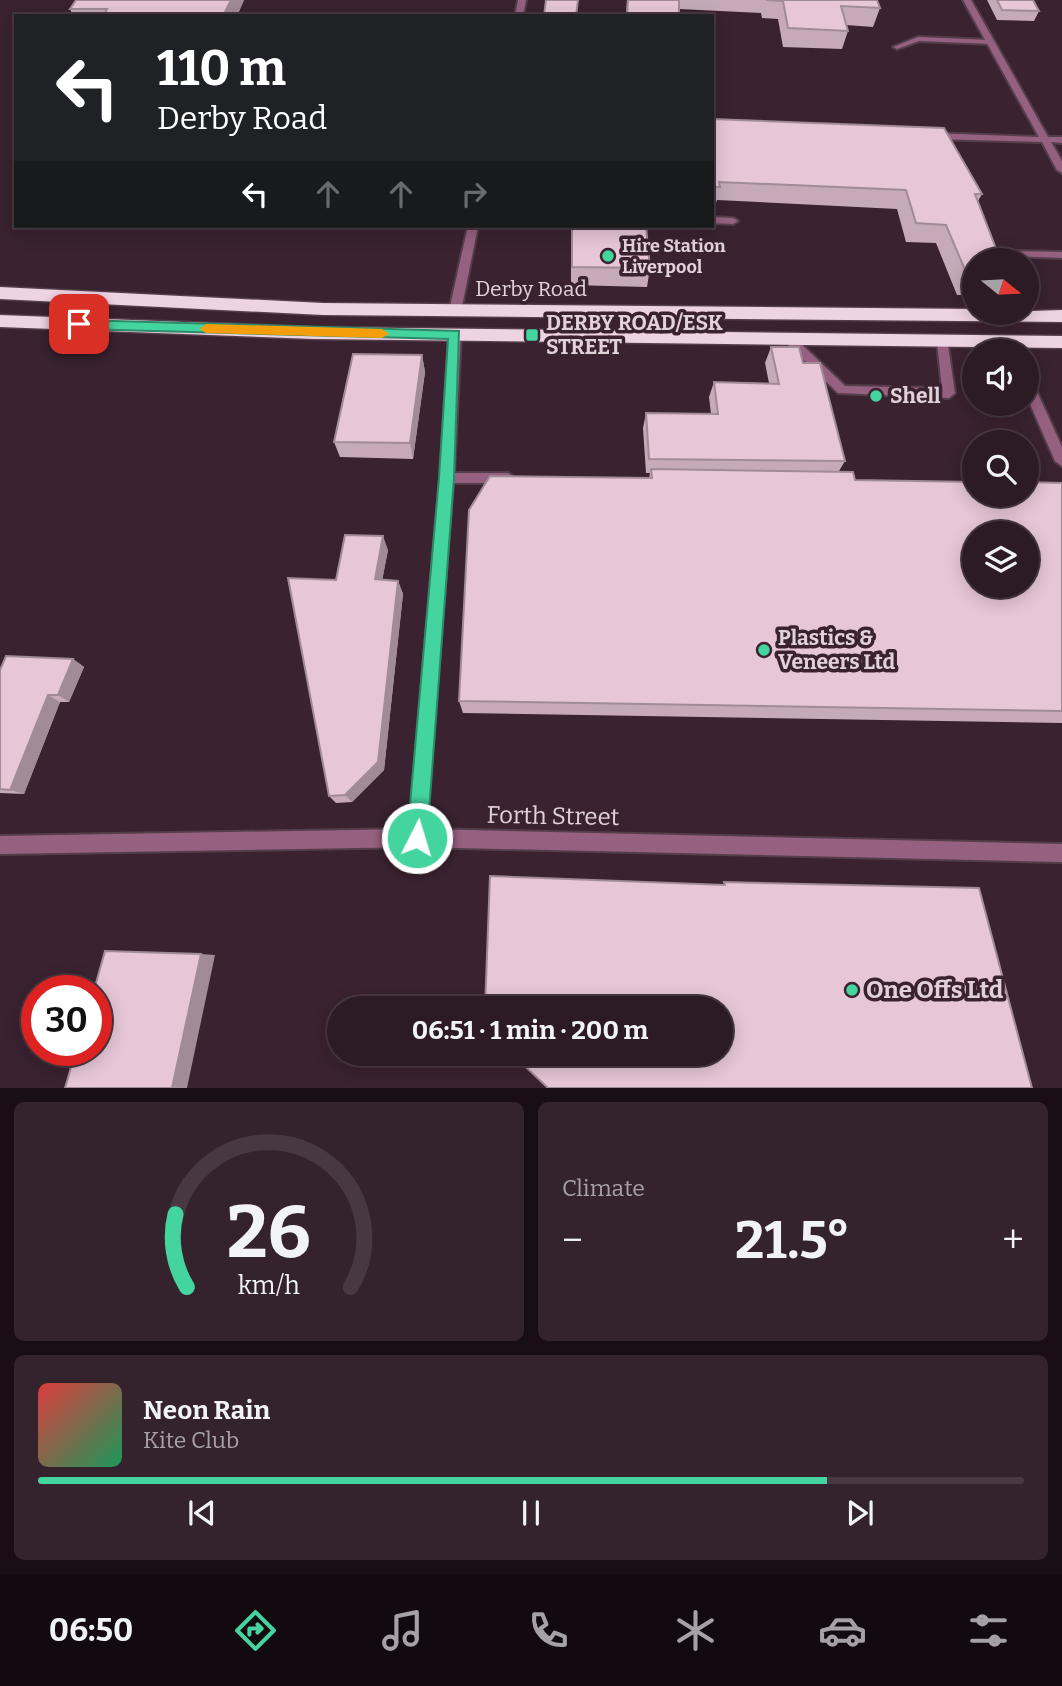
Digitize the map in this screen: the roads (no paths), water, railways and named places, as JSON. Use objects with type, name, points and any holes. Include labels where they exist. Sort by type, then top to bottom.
[{"type":"highway","name":"Derby Road","points":[[0,293],[323,309],[1062,316]]},
{"type":"highway","points":[[0,321],[314,333],[962,343]]},
{"type":"highway","points":[[1039,344],[1062,342]]},
{"type":"street","points":[[968,0],[1062,170]]},
{"type":"street","points":[[897,47],[919,39],[990,42]]},
{"type":"street","points":[[919,135],[1062,140]]},
{"type":"street","points":[[714,220],[733,221]]},
{"type":"street","points":[[455,311],[473,228]]},
{"type":"street","points":[[1040,255],[1062,255]]},
{"type":"street","points":[[417,838],[447,478],[455,335]]},
{"type":"street","points":[[789,339],[842,390],[949,393],[943,342]]},
{"type":"street","points":[[1039,406],[1059,445],[1062,461]]},
{"type":"street","points":[[447,478],[516,479]]},
{"type":"street","name":"Forth Street","points":[[0,845],[417,838],[1062,853]]},
{"type":"place","name":"Hire Station Liverpool","points":[[608,256]]},
{"type":"place","name":"DERBY ROAD/ESK STREET","points":[[532,335]]},
{"type":"place","name":"Shell","points":[[876,396]]},
{"type":"place","name":"Plastics & Veneers Ltd","points":[[764,650]]},
{"type":"place","name":"One Offs Ltd","points":[[852,990]]}]
